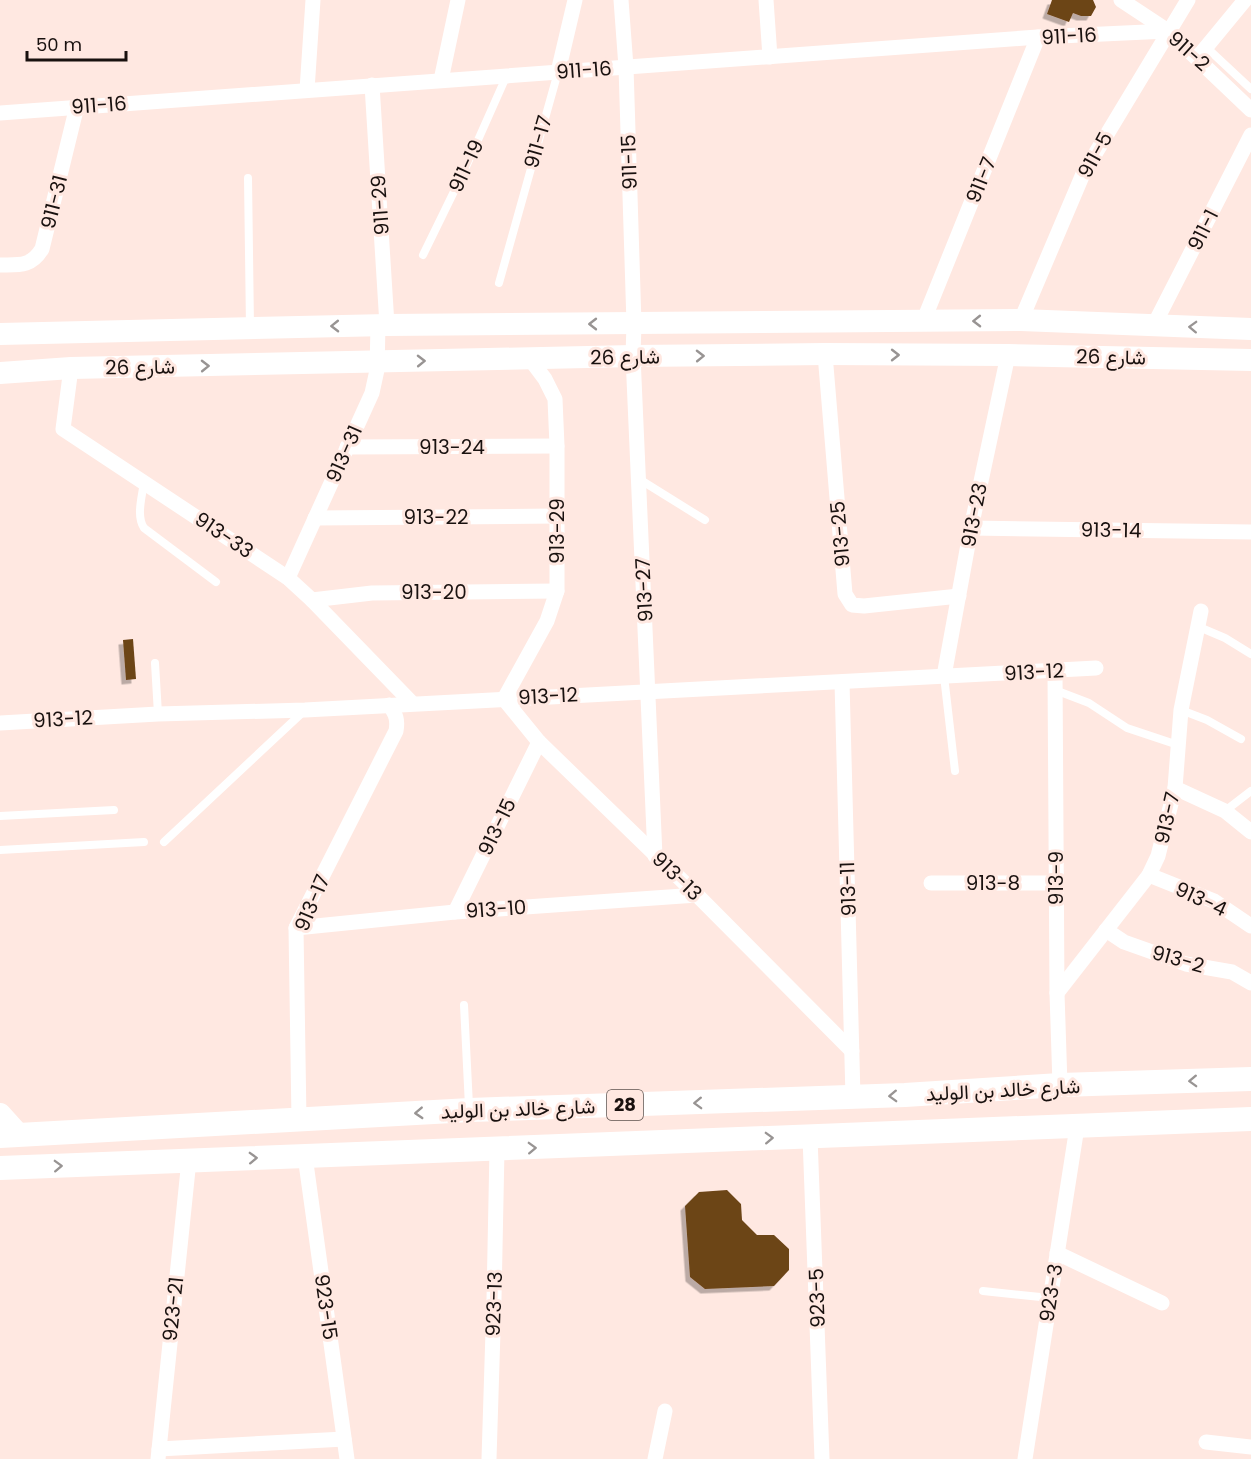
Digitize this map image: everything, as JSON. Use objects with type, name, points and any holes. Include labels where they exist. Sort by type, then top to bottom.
[{"type":"main road","name":"شارع خالد بن الوليد","points":[[9,1136],[470,1110],[854,1097],[1060,1085],[1251,1079]]},
{"type":"main road","name":"شارع خالد بن الوليد","points":[[0,1168],[1251,1119]]},
{"type":"main road","points":[[91,1132],[92,1165]]},
{"type":"street","points":[[307,90],[313,0]]},
{"type":"street","points":[[441,80],[458,0]]},
{"type":"street","name":"911-17","points":[[558,72],[575,0]]},
{"type":"street","name":"911-15","points":[[621,0],[626,67],[634,324]]},
{"type":"street","points":[[766,0],[771,57]]},
{"type":"street","name":"911-2","points":[[1120,0],[1202,52],[1251,110]]},
{"type":"street","name":"911-5","points":[[1021,320],[1083,174],[1188,0]]},
{"type":"street","points":[[1202,52],[1245,0]]},
{"type":"street","name":"911-16","points":[[0,113],[1038,38],[1168,31]]},
{"type":"street","name":"911-7","points":[[923,322],[1038,38]]},
{"type":"street","name":"911-29","points":[[372,85],[383,325]]},
{"type":"street","name":"911-31","points":[[0,265],[30,263],[42,249],[77,106]]},
{"type":"street","name":"911-1","points":[[1154,326],[1251,135]]},
{"type":"street","name":"شارع 26","points":[[0,334],[383,325],[1021,320],[1251,328]]},
{"type":"street","points":[[776,323],[777,355]]},
{"type":"street","name":"913-27","points":[[634,324],[633,356],[656,856]]},
{"type":"street","name":"913-31","points":[[288,578],[374,386],[383,325]]},
{"type":"street","name":"شارع 26","points":[[0,373],[71,368],[825,354],[1251,360]]},
{"type":"street","name":"913-25","points":[[825,354],[845,594],[852,604],[864,606],[959,596]]},
{"type":"street","name":"913-23","points":[[944,676],[971,528],[1008,355]]},
{"type":"street","name":"913-29","points":[[504,699],[547,621],[557,591],[555,399],[545,378],[530,359]]},
{"type":"street","name":"913-33","points":[[71,368],[63,429],[288,578],[412,703]]},
{"type":"street","name":"913-24","points":[[347,447],[557,446]]},
{"type":"street","name":"913-22","points":[[315,518],[557,516]]},
{"type":"street","name":"913-14","points":[[971,528],[1251,532]]},
{"type":"street","name":"913-20","points":[[312,600],[372,593],[557,591]]},
{"type":"street","name":"913-7","points":[[1057,993],[1149,875],[1158,856],[1175,788],[1181,710],[1200,619]]},
{"type":"street","name":"913-12","points":[[0,723],[158,714],[305,710],[1096,669]]},
{"type":"street","name":"913-9","points":[[1054,671],[1060,1085]]},
{"type":"street","name":"913-11","points":[[842,682],[854,1097]]},
{"type":"street","name":"913-13","points":[[504,699],[539,742],[852,1050]]},
{"type":"street","name":"913-17","points":[[299,1120],[296,928],[396,731],[398,721],[389,705]]},
{"type":"street","name":"913-15","points":[[455,912],[539,742]]},
{"type":"street","points":[[1175,788],[1225,812],[1251,832]]},
{"type":"street","name":"913-4","points":[[1149,875],[1214,901],[1251,926]]},
{"type":"street","name":"913-8","points":[[931,883],[1056,884]]},
{"type":"street","name":"913-10","points":[[296,928],[455,912],[697,895]]},
{"type":"street","name":"913-2","points":[[1106,930],[1124,942],[1186,964],[1232,972],[1251,983]]},
{"type":"street","points":[[0,1114],[9,1136]]},
{"type":"street","name":"923-3","points":[[1025,1459],[1077,1127]]},
{"type":"street","name":"923-5","points":[[810,1137],[822,1459]]},
{"type":"street","name":"923-13","points":[[489,1459],[497,1149]]},
{"type":"street","name":"923-15","points":[[305,1155],[346,1459]]},
{"type":"street","name":"923-21","points":[[158,1454],[189,1160]]},
{"type":"street","points":[[1057,1254],[1162,1303]]},
{"type":"street","points":[[655,1459],[665,1411]]},
{"type":"street","points":[[158,1454],[344,1439]]},
{"type":"street","points":[[1206,1442],[1251,1447]]},
{"type":"lane","points":[[1202,52],[1251,89]]},
{"type":"lane","name":"911-17","points":[[499,283],[558,72]]},
{"type":"lane","name":"911-19","points":[[423,255],[507,76]]},
{"type":"lane","points":[[248,178],[250,328]]},
{"type":"lane","points":[[639,479],[705,520]]},
{"type":"lane","points":[[144,482],[140,523],[216,582]]},
{"type":"lane","points":[[1200,619],[1251,654]]},
{"type":"lane","points":[[155,663],[158,714]]},
{"type":"lane","points":[[944,676],[955,771]]},
{"type":"lane","points":[[1055,690],[1089,703],[1127,728],[1178,745]]},
{"type":"lane","points":[[164,842],[305,710]]},
{"type":"lane","points":[[1181,710],[1207,720],[1241,739]]},
{"type":"lane","points":[[1225,812],[1251,791]]},
{"type":"lane","points":[[0,816],[114,810]]},
{"type":"lane","points":[[0,850],[144,842]]},
{"type":"lane","points":[[464,1005],[470,1110]]},
{"type":"lane","points":[[983,1291],[1050,1298]]},
{"type":"building","points":[[1052,0],[1093,0],[1096,7],[1091,16],[1073,13],[1069,22],[1047,14]]},
{"type":"building","points":[[133,639],[136,679],[126,680],[123,640]]},
{"type":"building","points":[[727,1190],[741,1204],[742,1220],[757,1235],[774,1235],[789,1249],[789,1270],[774,1286],[705,1289],[690,1277],[685,1206],[699,1192]]}]
